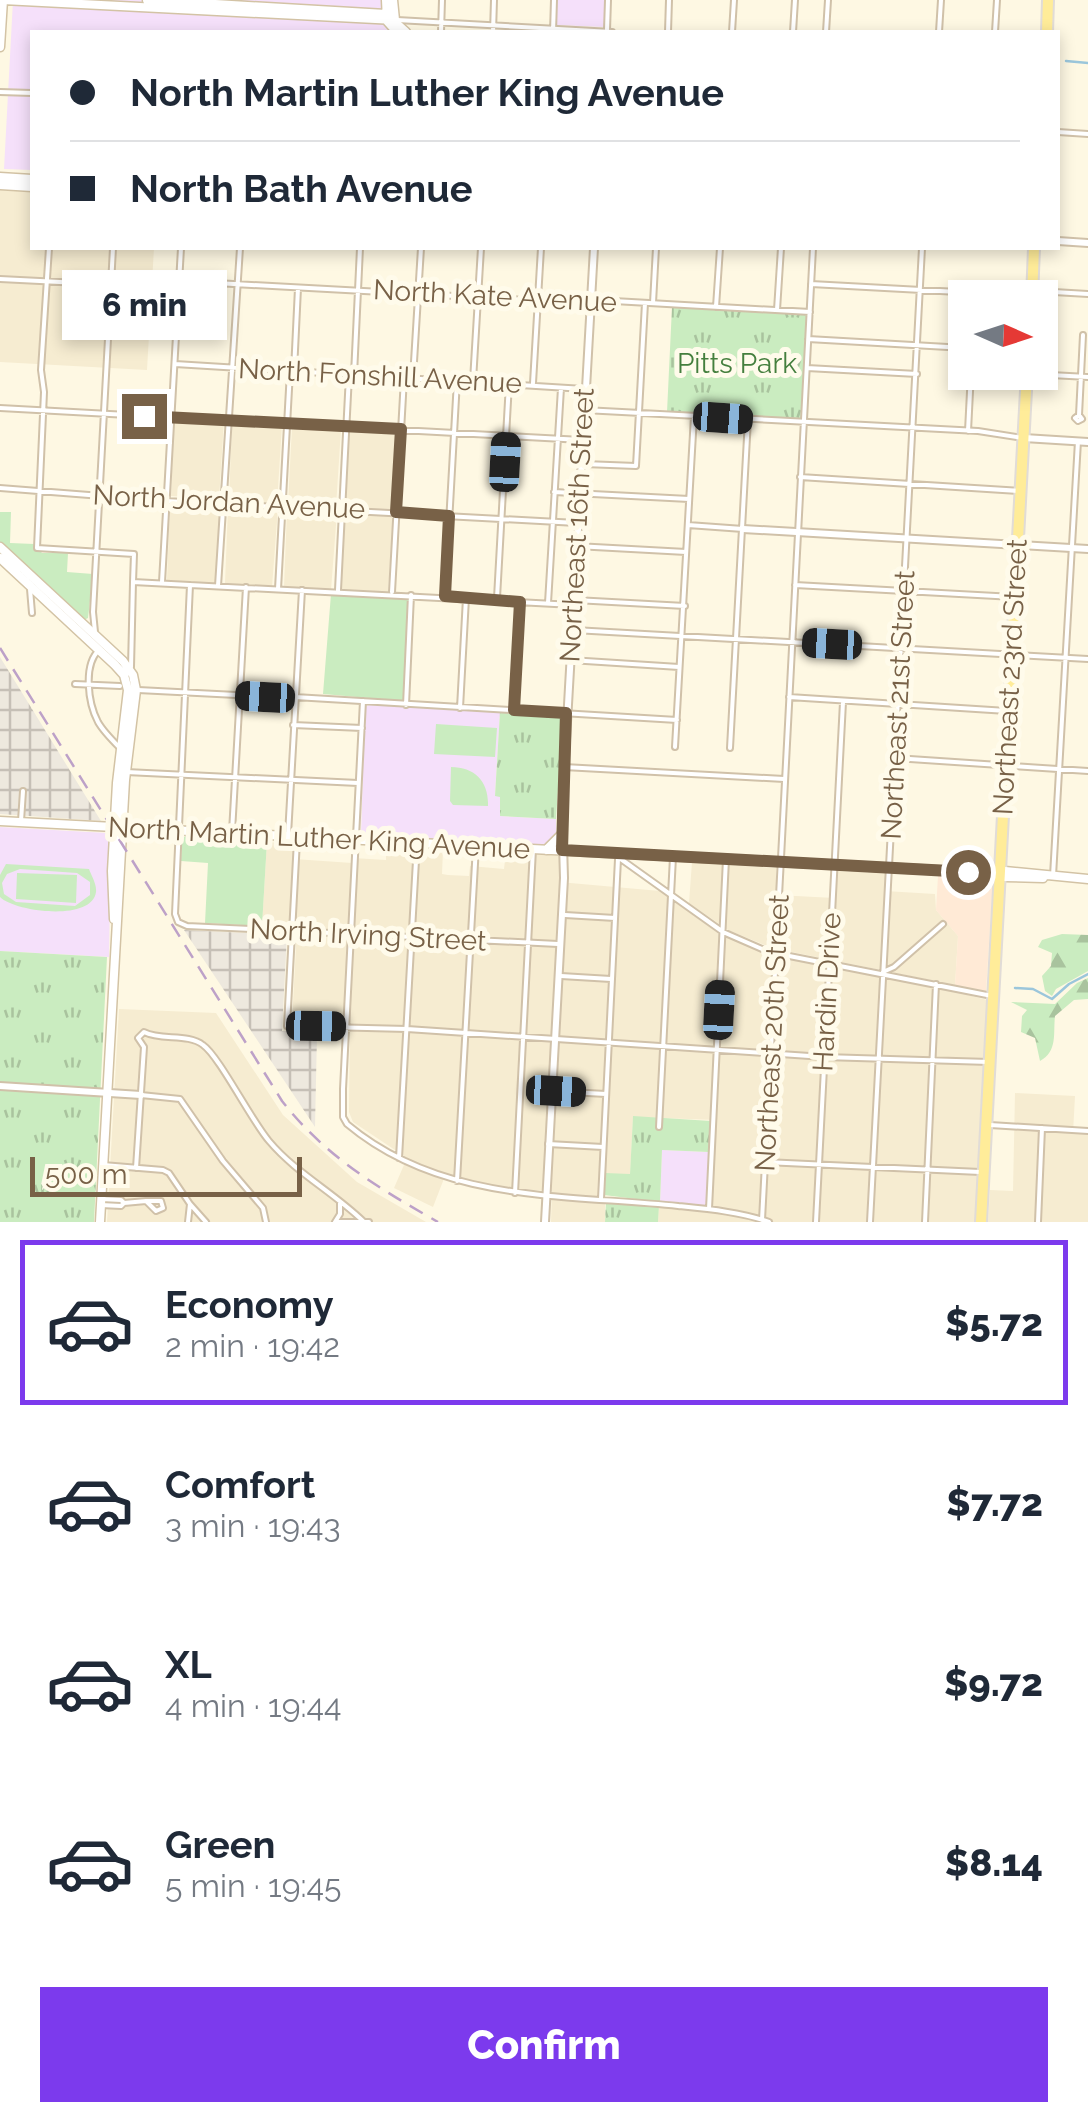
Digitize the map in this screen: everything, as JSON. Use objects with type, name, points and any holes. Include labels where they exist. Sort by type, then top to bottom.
[{"type":"main road","points":[[0,46],[3,0],[141,2],[389,18],[404,30]]},
{"type":"main road","points":[[389,0],[389,18],[396,30]]},
{"type":"main road","points":[[1046,30],[1048,0]]},
{"type":"main road","points":[[0,177],[30,179]]},
{"type":"main road","points":[[0,185],[30,187]]},
{"type":"main road","points":[[1033,280],[1034,250]]},
{"type":"main road","name":"Northeast 23rd Street","points":[[981,1222],[1026,390]]},
{"type":"main road","points":[[0,547],[40,590],[119,657],[128,674],[126,768],[112,880],[115,931],[100,1222]]},
{"type":"main road","points":[[0,558],[86,627],[99,650],[128,674]]},
{"type":"main road","points":[[118,828],[128,689]]},
{"type":"main road","name":"North Martin Luther King Avenue","points":[[0,821],[1088,879]]},
{"type":"main road","points":[[546,850],[562,834]]},
{"type":"street","points":[[440,30],[442,0]]},
{"type":"street","points":[[493,29],[494,0]]},
{"type":"street","points":[[553,30],[554,0]]},
{"type":"street","points":[[608,0],[609,30]]},
{"type":"street","points":[[668,30],[669,0]]},
{"type":"street","points":[[732,30],[734,0]]},
{"type":"street","points":[[793,30],[794,0]]},
{"type":"street","points":[[826,30],[828,0]]},
{"type":"street","points":[[939,30],[941,0]]},
{"type":"street","points":[[995,30],[997,0]]},
{"type":"street","points":[[389,18],[523,30]]},
{"type":"street","points":[[0,92],[30,93]]},
{"type":"street","points":[[1060,132],[1088,134]]},
{"type":"street","points":[[1060,241],[1088,243]]},
{"type":"street","points":[[49,250],[41,370],[37,548],[134,554],[128,674]]},
{"type":"street","points":[[92,638],[112,250]]},
{"type":"street","points":[[162,583],[181,250]]},
{"type":"street","points":[[218,586],[240,250]]},
{"type":"street","points":[[338,592],[360,250]]},
{"type":"street","points":[[413,378],[420,250]]},
{"type":"street","points":[[473,382],[480,250]]},
{"type":"street","points":[[533,385],[541,250]]},
{"type":"street","name":"Northeast 16th Street","points":[[545,1222],[564,878],[566,713],[594,250]]},
{"type":"street","points":[[581,464],[636,466],[656,250]]},
{"type":"street","points":[[716,307],[720,250]]},
{"type":"street","points":[[778,310],[781,250]]},
{"type":"street","name":"Northeast 20th Street","points":[[762,1220],[813,250]]},
{"type":"street","name":"Northeast 21st Street","points":[[870,1222],[922,250]]},
{"type":"street","points":[[0,278],[179,288]]},
{"type":"street","name":"North Kate Avenue","points":[[180,281],[810,312]]},
{"type":"street","points":[[811,284],[948,291]]},
{"type":"street","points":[[278,589],[298,288]]},
{"type":"street","points":[[1058,295],[1088,294]]},
{"type":"street","points":[[1079,415],[1083,335]]},
{"type":"street","points":[[808,339],[948,347]]},
{"type":"street","name":"North Fonshill Avenue","points":[[175,364],[585,388]]},
{"type":"street","points":[[807,368],[917,374]]},
{"type":"street","points":[[1058,375],[1088,377]]},
{"type":"street","points":[[392,594],[404,378]]},
{"type":"street","points":[[445,596],[457,380]]},
{"type":"street","points":[[497,600],[509,383]]},
{"type":"street","points":[[548,603],[561,386]]},
{"type":"street","points":[[968,431],[970,390]]},
{"type":"street","points":[[0,408],[582,440]]},
{"type":"street","points":[[584,410],[968,431],[1088,442]]},
{"type":"street","points":[[675,746],[694,416]]},
{"type":"street","points":[[730,748],[748,419]]},
{"type":"street","points":[[1053,877],[1078,441]]},
{"type":"street","points":[[800,478],[1020,492]]},
{"type":"street","name":"North Jordan Avenue","points":[[0,488],[166,502],[577,523]]},
{"type":"street","points":[[554,492],[689,499]]},
{"type":"street","points":[[688,526],[1088,549]]},
{"type":"street","points":[[576,546],[688,552]]},
{"type":"street","points":[[24,581],[33,611],[40,590]]},
{"type":"street","points":[[134,582],[520,602],[685,606]]},
{"type":"street","points":[[178,831],[190,585]]},
{"type":"street","points":[[795,585],[1014,597]]},
{"type":"street","points":[[232,834],[246,588]]},
{"type":"street","points":[[302,590],[290,780],[292,930],[286,1026],[466,1032],[609,1044],[989,1062]]},
{"type":"street","points":[[406,705],[411,595]]},
{"type":"street","points":[[460,708],[466,598]]},
{"type":"street","points":[[514,710],[520,602]]},
{"type":"street","points":[[86,627],[93,612]]},
{"type":"street","points":[[571,630],[1088,659]]},
{"type":"street","points":[[99,650],[91,660],[90,684],[98,721],[126,755],[126,768],[180,775],[358,783]]},
{"type":"street","points":[[119,657],[130,652]]},
{"type":"street","points":[[570,660],[680,666]]},
{"type":"street","points":[[75,684],[676,720]]},
{"type":"street","points":[[789,697],[1008,711]]},
{"type":"street","points":[[363,701],[343,1117],[357,1132],[399,1158],[457,1183],[515,1193],[709,1210],[770,1222]]},
{"type":"street","name":"Hardin Drive","points":[[816,1222],[844,702]]},
{"type":"street","points":[[293,725],[362,728]]},
{"type":"street","points":[[895,758],[1088,771]]},
{"type":"street","points":[[564,767],[784,779]]},
{"type":"street","points":[[20,822],[23,790]]},
{"type":"street","name":"North Irving Street","points":[[178,831],[175,906],[178,922],[187,926],[558,944]]},
{"type":"street","points":[[399,1158],[417,843]]},
{"type":"street","points":[[457,1183],[476,846]]},
{"type":"street","points":[[515,1193],[533,849]]},
{"type":"street","points":[[618,855],[723,932],[776,954],[992,996]]},
{"type":"street","points":[[601,1199],[618,855]]},
{"type":"street","points":[[659,1127],[672,856]]},
{"type":"street","points":[[709,1210],[726,859]]},
{"type":"street","points":[[560,915],[615,918]]},
{"type":"street","points":[[883,972],[943,924]]},
{"type":"street","points":[[556,976],[612,979]]},
{"type":"street","points":[[925,1222],[936,984]]},
{"type":"street","points":[[144,1047],[138,1038],[140,1034],[144,1032],[154,1038]]},
{"type":"street","points":[[136,1168],[144,1042],[154,1038],[193,1041],[206,1047],[268,1140],[291,1164],[366,1221]]},
{"type":"street","points":[[0,1086],[180,1100],[222,1162],[263,1208],[266,1222]]},
{"type":"street","points":[[550,1091],[606,1094]]},
{"type":"street","points":[[986,1125],[1088,1131]]},
{"type":"street","points":[[1038,1222],[1042,1128]]},
{"type":"street","points":[[548,1144],[604,1147]]},
{"type":"street","points":[[765,1162],[984,1172]]},
{"type":"street","points":[[103,1165],[156,1168],[169,1173],[206,1222]]},
{"type":"street","points":[[101,1202],[146,1201]]},
{"type":"street","points":[[340,1203],[336,1222],[366,1221]]},
{"type":"street","points":[[188,1222],[190,1204]]},
{"type":"shaded area","points":[[13,0],[382,0],[384,26],[388,30],[30,30],[30,170],[4,169]]},
{"type":"shaded area","points":[[557,0],[605,0],[604,27],[556,25]]},
{"type":"shaded area","points":[[0,190],[30,191],[30,250],[154,250],[147,370],[0,362]]},
{"type":"shaded area","points":[[174,419],[224,421],[219,499],[171,496]]},
{"type":"shaded area","points":[[232,424],[282,425],[277,504],[229,500]]},
{"type":"shaded area","points":[[292,427],[341,429],[336,507],[288,504]]},
{"type":"shaded area","points":[[347,431],[397,432],[392,511],[344,507]]},
{"type":"shaded area","points":[[170,504],[220,505],[215,584],[167,580]]},
{"type":"shaded area","points":[[228,507],[278,508],[272,587],[225,583]]},
{"type":"shaded area","points":[[287,510],[337,512],[331,590],[284,587]]},
{"type":"shaded area","points":[[343,513],[393,515],[388,593],[340,590]]},
{"type":"shaded area","points":[[0,657],[101,821],[0,814]]},
{"type":"shaded area","points":[[365,707],[500,712],[495,795],[501,796],[500,816],[556,819],[556,839],[545,845],[361,835]]},
{"type":"shaded area","points":[[0,827],[107,833],[111,837],[109,957],[0,951]]},
{"type":"shaded area","points":[[267,841],[292,847],[294,859],[352,863],[353,858],[386,860],[386,846],[443,850],[442,874],[448,875],[469,876],[470,866],[504,869],[506,852],[560,856],[559,882],[660,891],[719,934],[771,956],[987,1000],[975,1222],[658,1222],[659,1206],[711,1213],[716,1120],[633,1117],[630,1175],[605,1174],[605,1222],[551,1222],[552,1191],[497,1188],[445,1176],[433,1207],[394,1188],[407,1158],[353,1122],[349,1112],[350,1023],[292,1022],[297,928],[262,926]]},
{"type":"shaded area","points":[[692,862],[776,868],[776,895],[835,898],[837,871],[886,873],[885,891],[935,894],[936,910],[958,936],[955,985],[772,948],[728,930],[689,903]]},
{"type":"shaded area","points":[[938,876],[993,880],[986,991],[955,985],[958,936],[936,910]]},
{"type":"shaded area","points":[[184,930],[287,935],[282,1031],[317,1034],[315,1127]]},
{"type":"shaded area","points":[[119,1009],[216,1013],[283,1115],[357,1182],[426,1222],[107,1222]]},
{"type":"shaded area","points":[[1015,1093],[1075,1096],[1073,1133],[1088,1134],[1088,1222],[988,1222],[990,1190],[1013,1191]]},
{"type":"shaded area","points":[[662,1150],[709,1152],[706,1206],[660,1202]]},
{"type":"green space","name":"Pitts Park","points":[[672,307],[807,315],[801,419],[667,412]]},
{"type":"green space","points":[[0,512],[11,512],[10,543],[34,544],[42,553],[68,553],[67,572],[93,574],[88,618],[84,620],[0,544]]},
{"type":"green space","points":[[331,594],[409,597],[403,701],[323,694]]},
{"type":"green space","points":[[500,712],[563,715],[556,819],[500,816],[500,797],[495,796]]},
{"type":"green space","points":[[436,724],[497,728],[495,757],[434,754]]},
{"type":"green space","points":[[451,767],[467,770],[479,778],[488,806],[453,805]]},
{"type":"green space","points":[[182,838],[267,841],[262,926],[205,923],[208,863],[181,861]]},
{"type":"green space","points":[[6,864],[89,869],[96,892],[81,908],[36,910],[0,897],[0,875]],"holes":[[[20,869],[77,873],[90,882],[90,895],[75,906],[16,902],[4,894],[2,883],[7,874]]]},
{"type":"green space","points":[[17,873],[77,875],[76,903],[16,899]]},
{"type":"green space","points":[[1062,934],[1088,935],[1088,971],[1056,989],[1052,996],[1045,991],[1042,976],[1051,966],[1052,953],[1038,947],[1042,940]]},
{"type":"green space","points":[[0,951],[107,957],[94,1222],[0,1222]]},
{"type":"green space","points":[[1088,978],[1088,999],[1074,1000],[1055,1016],[1052,1047],[1040,1061],[1035,1038],[1021,1032],[1022,1016],[1027,1010],[1011,1002],[1055,1004]]},
{"type":"green space","points":[[633,1116],[711,1121],[709,1152],[662,1150],[660,1202],[604,1195],[605,1173],[630,1174]]},
{"type":"green space","points":[[606,1201],[659,1206],[658,1222],[605,1222]]},
{"type":"waterway","points":[[1066,61],[1088,63]]},
{"type":"waterway","points":[[1015,988],[1033,989],[1052,999],[1088,974]]},
{"type":"railway","points":[[0,648],[282,1101],[334,1154],[438,1222]]},
{"type":"route","points":[[144,416],[401,429],[396,512],[449,516],[445,596],[520,602],[514,710],[566,713],[562,850],[968,872]]}]
